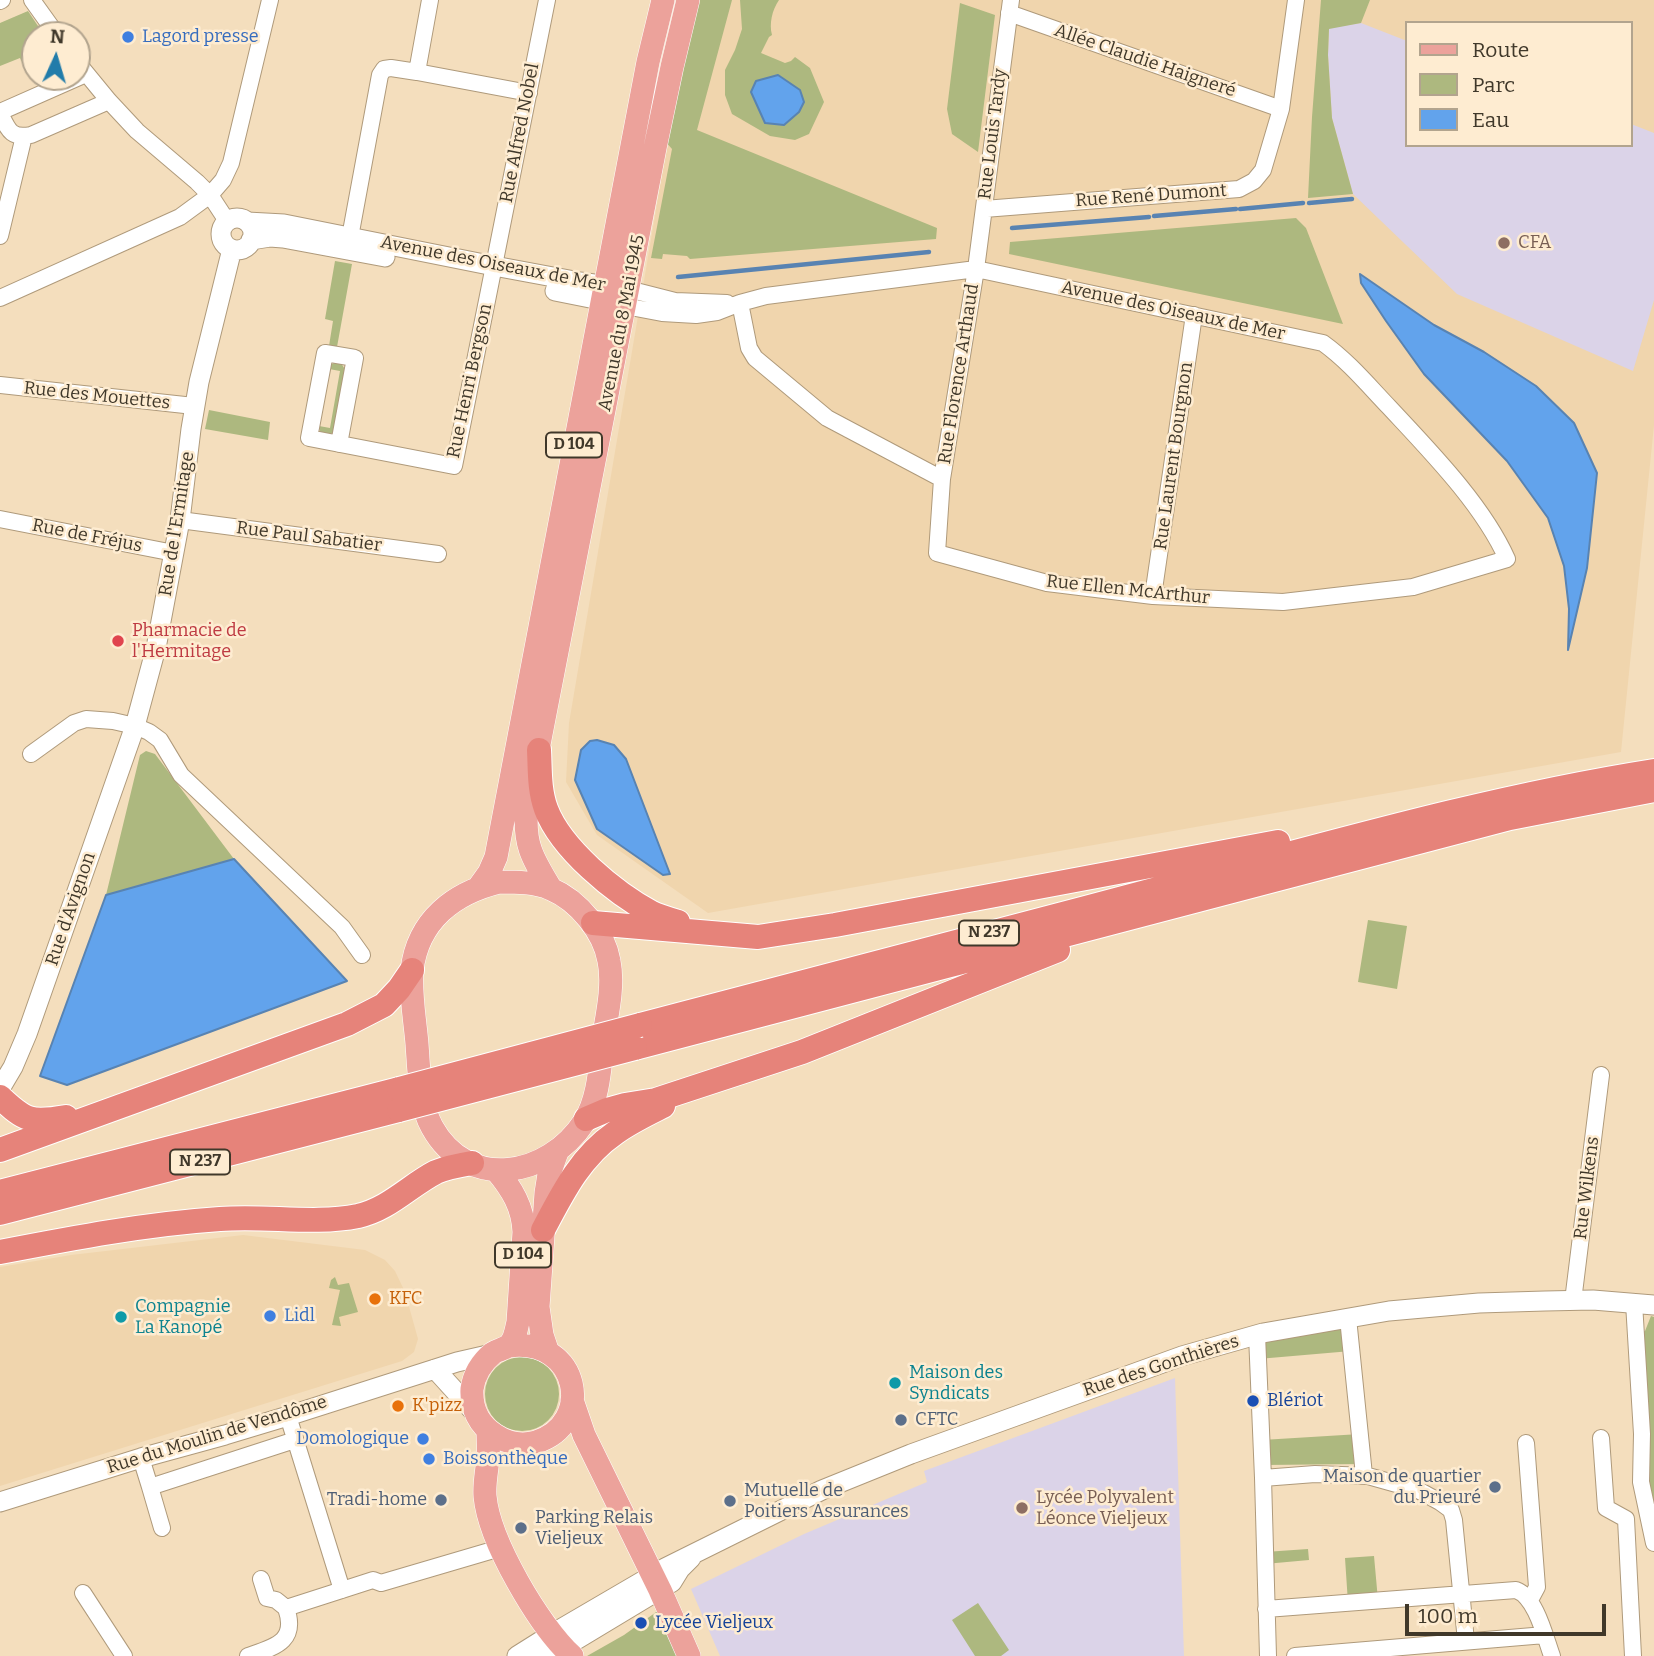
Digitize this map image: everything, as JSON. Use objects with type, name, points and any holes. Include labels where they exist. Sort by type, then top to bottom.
[{"type":"highway","points":[[539,750],[545,807],[551,821],[574,852],[624,894],[654,914],[712,933]]},
{"type":"highway","name":"N 237","points":[[0,1213],[1338,841],[1500,800],[1654,771]]},
{"type":"highway","name":"N 237","points":[[638,1037],[1138,915],[1510,818],[1654,790]]},
{"type":"highway","points":[[593,923],[758,937],[1292,839],[1338,841]]},
{"type":"highway","points":[[586,1119],[607,1110],[656,1100],[708,1084],[802,1052],[1070,945],[1104,934],[1138,915]]},
{"type":"highway","points":[[0,1150],[347,1024],[384,1005],[412,970]]},
{"type":"highway","points":[[543,1230],[566,1187],[596,1148],[630,1123],[708,1084]]},
{"type":"highway","points":[[0,1097],[22,1116],[45,1121],[121,1106]]},
{"type":"highway","name":"N 237","points":[[0,1192],[399,1100]]},
{"type":"highway","points":[[0,1252],[114,1230],[223,1219],[336,1219],[359,1216],[380,1209],[438,1171],[472,1163]]},
{"type":"main road","name":"Avenue du 8 Mai 1945","points":[[479,887],[496,857],[648,62],[663,0]]},
{"type":"main road","name":"Avenue du 8 Mai 1945","points":[[551,889],[531,853],[526,838],[527,806],[669,81],[688,0]]},
{"type":"main road","name":"Avenue du 8 Mai 1945","points":[[516,881],[551,889],[574,904],[593,923],[610,962],[610,984],[596,1093],[586,1119],[574,1136],[557,1152],[538,1163],[518,1169],[496,1170],[461,1157],[444,1144],[432,1125],[420,1079],[412,970],[427,927],[442,910],[461,896],[479,887],[499,882],[516,881]]},
{"type":"main road","name":"Avenue du 8 Mai 1945","points":[[557,1152],[546,1193],[538,1307],[542,1335],[547,1350],[564,1366],[570,1377],[572,1401],[584,1436],[689,1656]]},
{"type":"main road","name":"D 104","points":[[496,1170],[514,1196],[524,1220],[518,1322],[515,1335],[501,1350]]},
{"type":"main road","points":[[547,1350],[522,1344],[501,1350],[483,1363],[476,1374],[472,1400],[482,1422],[488,1457],[485,1497],[500,1548],[534,1609],[562,1646]]},
{"type":"main road","points":[[482,1422],[501,1440],[516,1444],[532,1443],[547,1438],[559,1429],[568,1415],[572,1401]]},
{"type":"street","points":[[32,0],[47,21]]},
{"type":"street","points":[[0,298],[180,216],[209,195],[223,180],[231,163],[270,0]]},
{"type":"street","points":[[416,72],[430,0]]},
{"type":"street","name":"Rue Alfred Nobel","points":[[493,272],[547,0]]},
{"type":"street","name":"Rue René Dumont","points":[[984,209],[1239,189],[1254,181],[1263,170],[1281,108],[1296,0]]},
{"type":"street","name":"Allée Claudie Haigneré","points":[[1010,6],[1281,108]]},
{"type":"street","name":"Rue Louis Tardy","points":[[976,268],[1010,6]]},
{"type":"street","points":[[349,243],[380,75],[384,69],[416,72],[528,93]]},
{"type":"street","points":[[91,80],[137,131],[197,181],[242,228],[243,248],[227,247],[221,239],[222,229],[242,228]]},
{"type":"street","points":[[18,160],[0,112],[39,91]]},
{"type":"street","points":[[8,129],[13,134],[31,135],[108,101]]},
{"type":"street","points":[[0,236],[24,136]]},
{"type":"street","name":"Avenue des Oiseaux de Mer","points":[[242,228],[270,237],[349,243],[493,272],[580,282],[603,293],[627,298],[662,313],[696,315],[717,312],[766,296],[976,268],[1324,343],[1336,352],[1436,458],[1497,537],[1507,559]]},
{"type":"street","name":"Rue de l'Ermitage","points":[[135,726],[156,648],[174,553],[194,407],[211,327],[232,249]]},
{"type":"street","name":"Rue Florence Arthaud","points":[[943,479],[976,268]]},
{"type":"street","name":"Rue Henri Bergson","points":[[339,444],[355,358],[325,353],[309,438],[339,444],[454,466],[493,272]]},
{"type":"street","points":[[740,303],[749,348],[755,358],[827,418],[943,479]]},
{"type":"street","name":"Rue Laurent Bourgnon","points":[[1153,596],[1194,316]]},
{"type":"street","name":"Rue des Mouettes","points":[[0,385],[194,407]]},
{"type":"street","name":"Rue Ellen McArthur","points":[[943,479],[937,553],[1047,583],[1153,596],[1283,602],[1413,587],[1507,559]]},
{"type":"street","name":"Rue de Fréjus","points":[[0,519],[174,553]]},
{"type":"street","name":"Rue Paul Sabatier","points":[[180,520],[438,554]]},
{"type":"street","points":[[31,754],[74,723],[86,719],[113,720],[149,732],[160,740],[181,775],[342,927],[362,955]]},
{"type":"street","name":"Rue d'Avignon","points":[[0,1088],[13,1068],[27,1034],[135,726]]},
{"type":"street","name":"Rue Wilkens","points":[[1573,1301],[1601,1075]]},
{"type":"street","name":"Rue des Gonthières","points":[[541,1656],[556,1652],[697,1553],[822,1490],[893,1460],[1182,1356],[1257,1335],[1389,1311],[1479,1303],[1573,1301],[1654,1305]]},
{"type":"street","points":[[1634,1303],[1642,1434],[1641,1482],[1654,1543]]},
{"type":"street","points":[[1348,1318],[1364,1475]]},
{"type":"street","points":[[1257,1335],[1268,1656]]},
{"type":"street","name":"Rue du Moulin de Vendôme","points":[[0,1502],[501,1350]]},
{"type":"street","points":[[435,1369],[482,1422]]},
{"type":"street","points":[[288,1416],[342,1590]]},
{"type":"street","points":[[1601,1438],[1606,1508],[1626,1519],[1647,1513]]},
{"type":"street","points":[[150,1487],[295,1440]]},
{"type":"street","points":[[1526,1443],[1537,1587],[1530,1600]]},
{"type":"street","points":[[141,1458],[162,1528]]},
{"type":"street","points":[[1264,1478],[1315,1474],[1364,1475],[1418,1490],[1451,1510],[1466,1641]]},
{"type":"street","points":[[1626,1519],[1633,1656]]},
{"type":"street","points":[[286,1608],[373,1580],[381,1583],[500,1548]]},
{"type":"street","points":[[248,1656],[272,1648],[283,1641],[289,1625],[286,1608],[267,1598],[261,1579]]},
{"type":"street","points":[[1266,1609],[1516,1590],[1524,1593],[1530,1600],[1552,1656]]},
{"type":"street","points":[[83,1593],[124,1656]]},
{"type":"street","points":[[1295,1656],[1545,1634]]},
{"type":"street","name":"Rue des Gonthières","points":[[517,1656],[562,1646]]},
{"type":"shaded area","points":[[707,0],[1654,0],[1654,425],[1621,752],[708,913],[597,835],[566,782],[569,723],[667,145]]},
{"type":"shaded area","points":[[1361,23],[1406,41],[1406,147],[1633,147],[1633,125],[1654,133],[1654,300],[1633,371],[1457,294],[1353,194],[1332,118],[1329,28]]},
{"type":"shaded area","points":[[243,1235],[365,1250],[385,1260],[395,1271],[405,1292],[418,1339],[414,1352],[402,1361],[0,1486],[0,1267],[71,1255]]},
{"type":"shaded area","name":"Lycée Polyvalent Léonce Vieljeux","points":[[1175,1378],[1184,1656],[720,1656],[691,1589],[804,1534],[927,1482],[924,1471]]},
{"type":"green space","points":[[697,0],[732,0],[697,130],[937,228],[936,239],[690,259],[687,256],[663,254],[662,259],[651,258],[672,149],[665,141]]},
{"type":"green space","points":[[740,0],[779,0],[772,17],[772,35],[761,53],[785,63],[795,57],[810,68],[824,102],[809,134],[795,140],[770,136],[732,114],[725,95],[725,70],[742,29]]},
{"type":"green space","points":[[1321,0],[1370,0],[1361,23],[1329,29],[1332,118],[1353,194],[1308,198],[1312,117]]},
{"type":"green space","points":[[960,3],[995,15],[978,152],[952,134],[947,109]]},
{"type":"green space","points":[[28,11],[35,21],[21,21],[21,60],[20,58],[0,66],[0,23]]},
{"type":"green space","points":[[1296,218],[1306,228],[1343,324],[1009,254],[1010,242]]},
{"type":"green space","points":[[335,261],[352,264],[337,347],[329,346],[333,321],[325,319]]},
{"type":"green space","points":[[337,362],[341,363],[346,371],[335,431],[323,436],[319,426],[330,428],[340,371],[329,369]]},
{"type":"green space","points":[[209,410],[270,422],[268,440],[205,429]]},
{"type":"green space","points":[[146,751],[155,754],[234,859],[106,895],[140,755]]},
{"type":"green space","points":[[1368,920],[1407,926],[1397,989],[1358,982]]},
{"type":"green space","points":[[335,1277],[338,1285],[349,1283],[358,1312],[339,1317],[341,1326],[332,1325],[340,1290],[329,1288]]},
{"type":"green space","points":[[1651,1316],[1654,1317],[1654,1514],[1647,1485],[1640,1333],[1645,1331]]},
{"type":"green space","points":[[1348,1318],[1351,1351],[1258,1359],[1263,1333]]},
{"type":"green space","points":[[515,1357],[529,1357],[543,1363],[553,1373],[559,1394],[553,1415],[543,1425],[529,1431],[515,1431],[501,1425],[491,1415],[485,1401],[485,1387],[491,1373],[501,1363]]},
{"type":"green space","points":[[1360,1434],[1363,1464],[1263,1465],[1262,1440]]},
{"type":"green space","points":[[1308,1549],[1309,1560],[1265,1564],[1265,1552]]},
{"type":"green space","points":[[1374,1556],[1378,1600],[1348,1603],[1345,1558]]},
{"type":"green space","points":[[978,1603],[1009,1650],[1001,1656],[975,1656],[952,1620]]},
{"type":"green space","points":[[666,1605],[688,1656],[587,1656],[624,1635]]},
{"type":"water","points":[[778,75],[800,90],[804,102],[799,112],[784,125],[765,123],[751,92],[756,81]]},
{"type":"water","points":[[1360,274],[1434,325],[1484,352],[1536,386],[1574,423],[1597,473],[1587,568],[1568,650],[1569,609],[1564,566],[1548,518],[1507,461],[1424,374],[1361,283]]},
{"type":"water","points":[[597,740],[614,745],[626,759],[670,874],[663,875],[597,829],[575,780],[581,750],[590,741]]},
{"type":"water","points":[[234,859],[347,981],[67,1085],[40,1076],[106,895]]},
{"type":"waterway","points":[[1309,203],[1352,199]]},
{"type":"waterway","points":[[1240,209],[1303,203]]},
{"type":"waterway","points":[[1154,216],[1236,209]]},
{"type":"waterway","points":[[1012,228],[1149,217]]},
{"type":"waterway","points":[[678,277],[929,252]]},
{"type":"place","name":"Lagord presse","points":[[128,37]]},
{"type":"place","name":"CFA","points":[[1504,243]]},
{"type":"place","name":"Pharmacie de l'Hermitage","points":[[118,641]]},
{"type":"place","name":"KFC","points":[[375,1299]]},
{"type":"place","name":"Lidl","points":[[270,1316]]},
{"type":"place","name":"Compagnie La Kanopé","points":[[121,1317]]},
{"type":"place","name":"Maison des Syndicats","points":[[895,1383]]},
{"type":"place","name":"Blériot","points":[[1253,1401]]},
{"type":"place","name":"K'pizz","points":[[398,1406]]},
{"type":"place","name":"CFTC","points":[[901,1420]]},
{"type":"place","name":"Domologique","points":[[423,1439]]},
{"type":"place","name":"Boissonthèque","points":[[429,1459]]},
{"type":"place","name":"Maison de quartier du Prieuré","points":[[1495,1487]]},
{"type":"place","name":"Tradi-home","points":[[441,1500]]},
{"type":"place","name":"Mutuelle de Poitiers Assurances","points":[[730,1501]]},
{"type":"place","name":"Lycée Polyvalent Léonce Vieljeux","points":[[1022,1508]]},
{"type":"place","name":"Parking Relais Vieljeux","points":[[521,1528]]},
{"type":"place","name":"Lycée Vieljeux","points":[[641,1623]]}]
